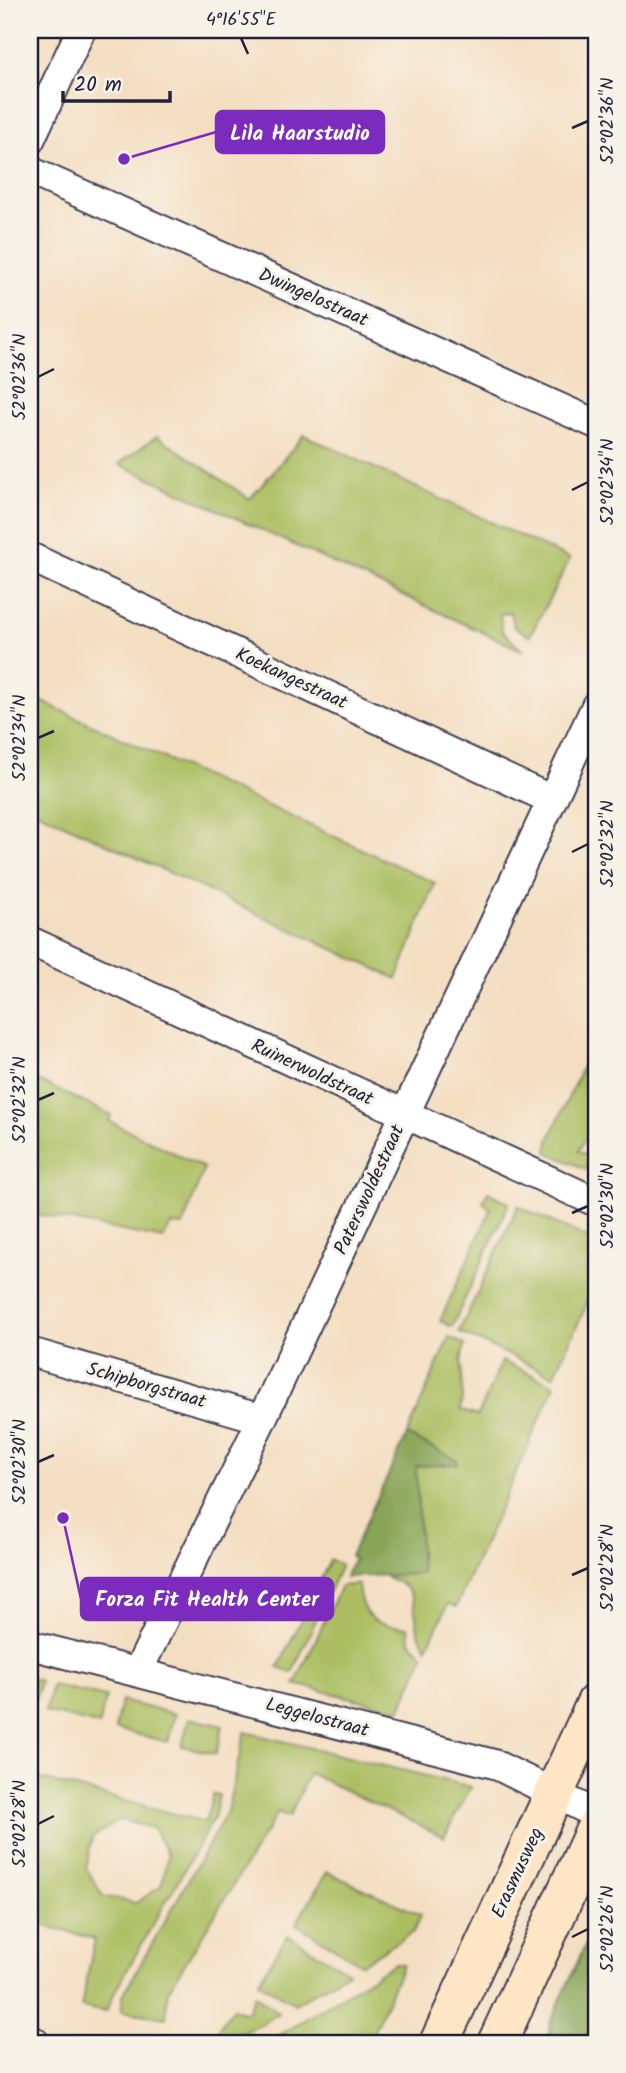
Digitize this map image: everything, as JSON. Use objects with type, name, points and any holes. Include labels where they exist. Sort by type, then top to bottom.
[{"type":"main road","name":"Erasmusweg","points":[[439,2043],[596,1703]]},
{"type":"main road","points":[[497,2043],[596,1828]]},
{"type":"street","points":[[30,140],[81,30]]},
{"type":"street","name":"Dwingelostraat","points":[[30,172],[596,425]]},
{"type":"street","name":"Koekangestraat","points":[[30,557],[552,800]]},
{"type":"street","name":"Paterswoldestraat","points":[[138,1671],[262,1419],[596,706]]},
{"type":"street","name":"Ruinerwoldstraat","points":[[30,940],[405,1116],[596,1202]]},
{"type":"street","name":"Schipborgstraat","points":[[30,1352],[262,1419]]},
{"type":"street","name":"Leggelostraat","points":[[30,1645],[494,1764],[596,1814]]},
{"type":"green space","points":[[304,435],[570,559],[530,636],[514,627],[510,612],[500,614],[502,631],[523,651],[119,464],[157,436],[250,499]]},
{"type":"green space","points":[[30,696],[435,883],[397,979],[30,808]]},
{"type":"green space","points":[[596,1037],[596,1122],[578,1151],[592,1157],[587,1170],[547,1152],[549,1140]]},
{"type":"green space","points":[[30,1077],[111,1115],[109,1121],[204,1168],[183,1226],[171,1225],[163,1239],[30,1213]]},
{"type":"green space","points":[[488,1192],[509,1203],[452,1327],[440,1321],[491,1209],[483,1202]]},
{"type":"green space","points":[[518,1206],[596,1242],[596,1284],[554,1376],[459,1332]]},
{"type":"green space","points":[[449,1337],[465,1345],[461,1361],[460,1410],[478,1416],[502,1361],[555,1385],[456,1607],[448,1604],[427,1648],[417,1626],[412,1597],[398,1582],[384,1576],[421,1573],[415,1466],[457,1463],[407,1435]]},
{"type":"green space","points":[[407,1435],[457,1460],[457,1464],[416,1466],[421,1574],[345,1577],[354,1559],[350,1556]]},
{"type":"green space","points":[[330,1560],[341,1565],[292,1673],[278,1668]]},
{"type":"green space","points":[[358,1584],[366,1613],[386,1625],[408,1627],[410,1641],[424,1656],[400,1710],[295,1684],[341,1586]]},
{"type":"green space","points":[[30,1678],[40,1681],[33,1708],[30,1708]]},
{"type":"green space","points":[[52,1685],[106,1697],[99,1725],[45,1712]]},
{"type":"green space","points":[[121,1701],[175,1714],[168,1742],[115,1729]]},
{"type":"green space","points":[[189,1718],[223,1726],[216,1754],[182,1746]]},
{"type":"green space","points":[[245,1732],[471,1787],[444,1837],[309,1773],[289,1817],[278,1812],[168,1991],[166,2018],[121,2011],[123,1995],[227,1812]]},
{"type":"green space","points":[[30,1776],[205,1822],[213,1795],[219,1795],[214,1818],[116,1989],[106,2012],[81,2007],[95,1939],[30,1922]],"holes":[[[120,1820],[153,1828],[168,1855],[161,1886],[136,1903],[103,1896],[86,1868],[92,1837]]]},
{"type":"green space","points":[[327,1872],[421,1915],[413,1932],[361,1964],[296,1924]]},
{"type":"green space","points":[[596,1921],[596,2043],[546,2043],[551,2021]]},
{"type":"green space","points":[[288,1935],[348,1972],[295,2004],[258,1982]]},
{"type":"green space","points":[[395,1963],[403,1964],[371,2038],[364,2043],[267,2043]]},
{"type":"green space","points":[[255,1995],[279,2013],[247,2031],[211,2040],[233,2008],[246,2013]]},
{"type":"place","name":"Lila Haarstudio","points":[[124,159]]},
{"type":"place","name":"Forza Fit Health Center","points":[[63,1518]]}]
